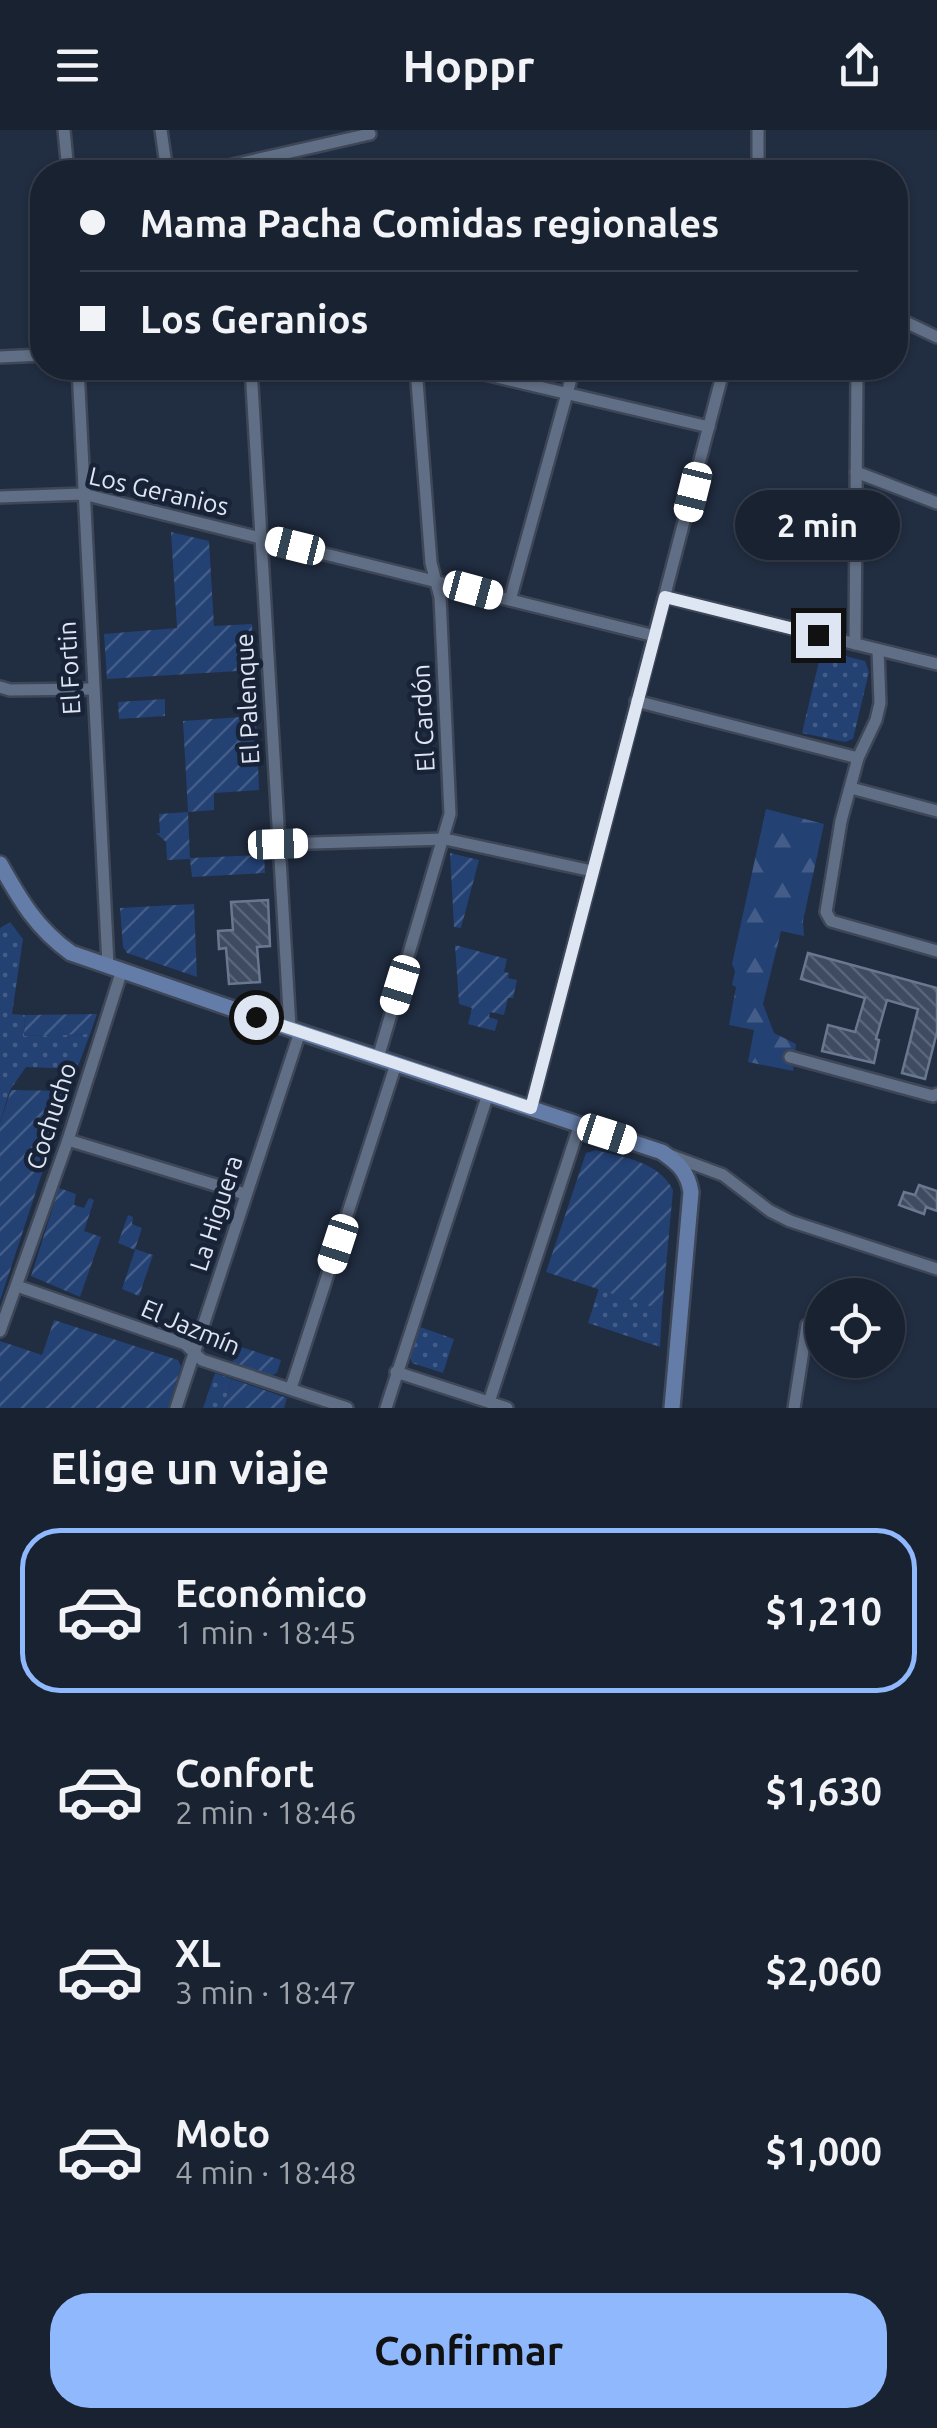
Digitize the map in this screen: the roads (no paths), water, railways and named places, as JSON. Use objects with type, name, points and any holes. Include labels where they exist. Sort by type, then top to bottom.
[{"type":"main road","points":[[0,864],[32,920],[49,938],[71,952],[662,1152],[682,1168],[691,1192],[672,1408]]},
{"type":"street","points":[[64,130],[67,160]]},
{"type":"street","points":[[161,130],[165,160]]},
{"type":"street","points":[[758,130],[758,160]]},
{"type":"street","points":[[270,160],[370,134]]},
{"type":"street","points":[[908,323],[937,337]]},
{"type":"street","points":[[0,357],[30,355]]},
{"type":"street","name":"El Fortin","points":[[78,380],[93,689],[115,968]]},
{"type":"street","name":"El Palenque","points":[[252,380],[278,844],[295,1030]]},
{"type":"street","name":"El Cardón","points":[[378,1058],[450,814],[440,597],[431,563],[417,380]]},
{"type":"street","points":[[507,380],[710,427]]},
{"type":"street","points":[[510,600],[570,380]]},
{"type":"street","points":[[531,1108],[721,380]]},
{"type":"street","points":[[856,644],[857,380]]},
{"type":"street","points":[[856,472],[937,503]]},
{"type":"street","name":"Los Geranios","points":[[0,497],[83,494],[654,636]]},
{"type":"street","points":[[665,597],[937,664]]},
{"type":"street","points":[[878,650],[880,703],[871,734],[858,758],[841,820],[826,912],[831,920],[937,951]]},
{"type":"street","points":[[0,687],[93,689]]},
{"type":"street","points":[[636,701],[858,758]]},
{"type":"street","points":[[851,788],[937,811]]},
{"type":"street","points":[[278,844],[445,839],[592,870]]},
{"type":"street","name":"Cochucho","points":[[0,1331],[68,1140],[115,968]]},
{"type":"street","name":"La Higuera","points":[[176,1408],[295,1030]]},
{"type":"street","points":[[790,1057],[937,1094]]},
{"type":"street","points":[[291,1388],[396,1064]]},
{"type":"street","points":[[386,1408],[488,1094]]},
{"type":"street","points":[[489,1402],[580,1124]]},
{"type":"street","points":[[68,1140],[245,1194]]},
{"type":"street","points":[[662,1152],[722,1175],[790,1221],[937,1268]]},
{"type":"street","name":"El Jazmín","points":[[17,1286],[185,1344],[202,1360],[347,1408]]},
{"type":"street","points":[[794,1408],[805,1337]]},
{"type":"street","points":[[396,1372],[507,1408]]}]
